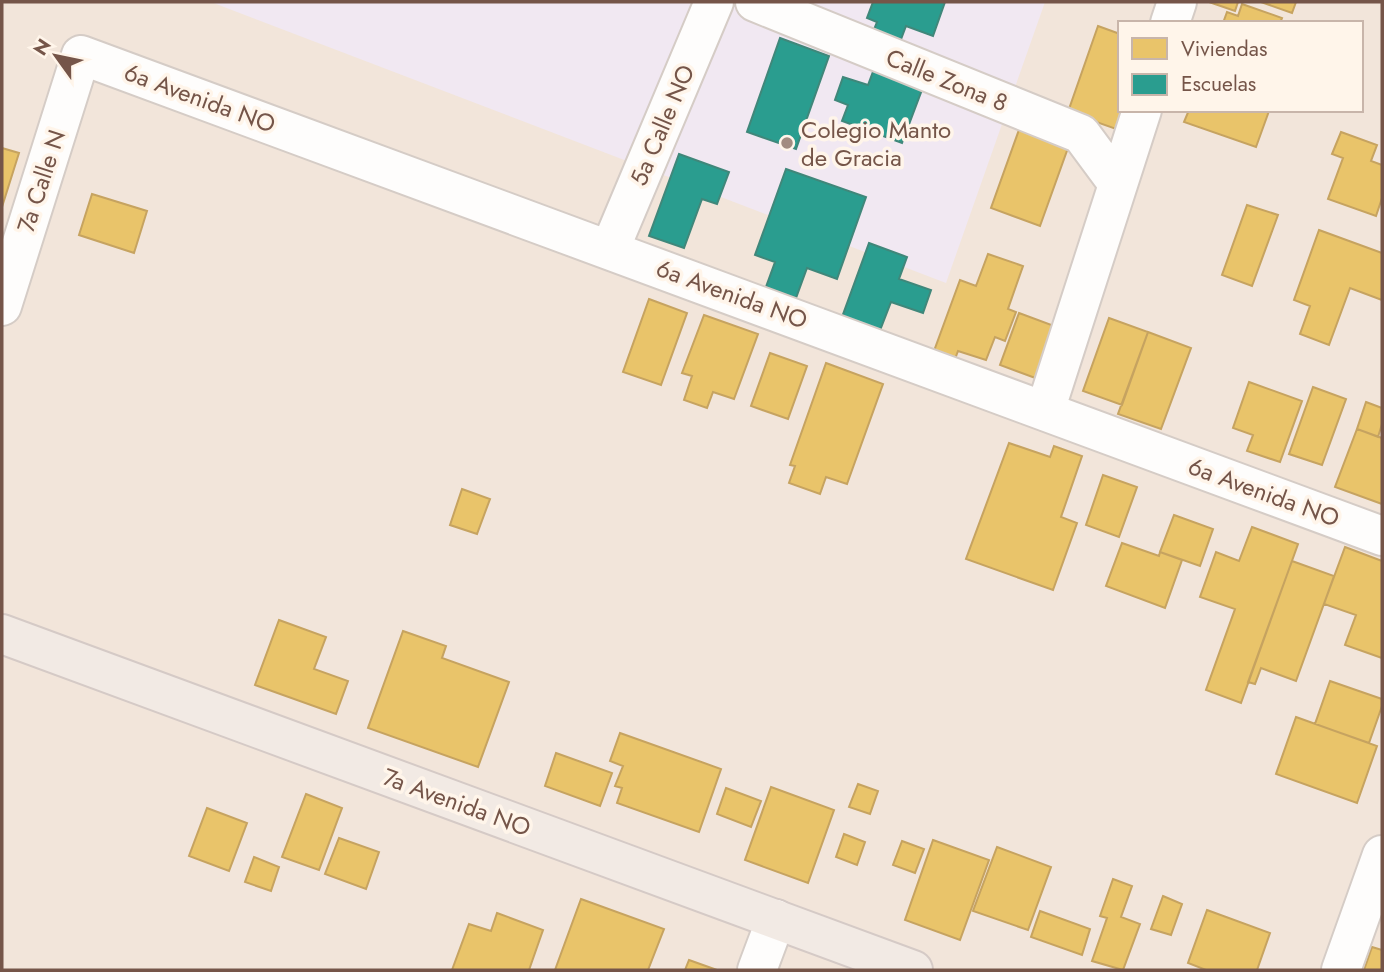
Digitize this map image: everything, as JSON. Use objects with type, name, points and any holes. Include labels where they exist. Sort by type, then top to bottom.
[{"type":"highway","name":"7a Avenida NO","points":[[2,634],[912,970]]},
{"type":"street","name":"5a Calle NO","points":[[610,249],[714,2]]},
{"type":"street","name":"Calle Zona 8","points":[[755,2],[1081,134],[1118,184]]},
{"type":"street","points":[[1171,21],[1177,2]]},
{"type":"street","name":"6a Avenida NO","points":[[81,55],[1382,536]]},
{"type":"street","name":"7a Calle N","points":[[2,306],[81,55]]},
{"type":"street","points":[[1045,411],[1141,112]]},
{"type":"street","points":[[1341,970],[1382,855]]},
{"type":"street","points":[[757,970],[776,919]]},
{"type":"shaded area","points":[[2,2],[1382,2],[1382,970],[2,970]]},
{"type":"shaded area","name":"Colegio Manto de Gracia","points":[[211,2],[1045,2],[946,283]]},
{"type":"building: Viviendas","points":[[1209,2],[1238,2],[1235,11]]},
{"type":"building: Viviendas","points":[[1261,2],[1296,2],[1292,13]]},
{"type":"building: Viviendas","points":[[1242,4],[1282,18],[1281,21],[1224,21],[1227,12],[1238,16]]},
{"type":"building: Viviendas","points":[[1098,26],[1118,33],[1118,112],[1138,112],[1116,129],[1068,112]]},
{"type":"building: Viviendas","points":[[1188,112],[1269,112],[1256,147],[1184,122]]},
{"type":"building: Viviendas","points":[[1020,127],[1069,145],[1040,226],[991,208]]},
{"type":"building: Viviendas","points":[[1341,132],[1377,145],[1371,161],[1382,165],[1382,198],[1376,216],[1328,199],[1343,158],[1332,154]]},
{"type":"building: Viviendas","points":[[2,148],[19,153],[2,207]]},
{"type":"building: Viviendas","points":[[92,194],[147,211],[134,253],[79,235]]},
{"type":"building: Viviendas","points":[[1247,205],[1278,215],[1252,286],[1222,275]]},
{"type":"building: Viviendas","points":[[1319,230],[1382,253],[1382,300],[1350,288],[1329,345],[1300,334],[1310,306],[1294,300]]},
{"type":"building: Viviendas","points":[[988,254],[1023,266],[1008,309],[1016,312],[1005,341],[995,337],[986,360],[958,351],[955,359],[934,351],[960,280],[976,286]]},
{"type":"building: Viviendas","points":[[649,299],[687,313],[661,385],[623,372]]},
{"type":"building: Viviendas","points":[[1019,313],[1065,330],[1046,382],[1000,365]]},
{"type":"building: Viviendas","points":[[704,315],[758,334],[734,399],[713,392],[707,408],[684,400],[692,376],[682,373]]},
{"type":"building: Viviendas","points":[[1109,318],[1148,332],[1122,405],[1083,391]]},
{"type":"building: Viviendas","points":[[1148,332],[1191,348],[1161,429],[1118,414]]},
{"type":"building: Viviendas","points":[[770,353],[807,366],[788,419],[751,406]]},
{"type":"building: Viviendas","points":[[826,363],[883,384],[847,484],[826,477],[820,494],[789,483],[795,466],[790,465]]},
{"type":"building: Viviendas","points":[[1249,382],[1302,401],[1280,462],[1247,451],[1253,435],[1233,428]]},
{"type":"building: Viviendas","points":[[1313,387],[1346,399],[1322,465],[1289,454]]},
{"type":"building: Viviendas","points":[[1366,402],[1382,408],[1382,424],[1378,437],[1357,429]]},
{"type":"building: Viviendas","points":[[1357,429],[1382,438],[1382,504],[1335,487]]},
{"type":"building: Viviendas","points":[[1009,443],[1050,457],[1054,446],[1082,456],[1061,517],[1077,523],[1053,590],[966,559]]},
{"type":"building: Viviendas","points":[[1103,475],[1137,487],[1119,537],[1086,525]]},
{"type":"building: Viviendas","points":[[462,489],[490,499],[477,534],[450,525]]},
{"type":"building: Viviendas","points":[[1174,515],[1213,529],[1200,566],[1160,552]]},
{"type":"building: Viviendas","points":[[1252,527],[1298,544],[1241,703],[1206,690],[1235,609],[1200,597],[1216,552],[1239,561]]},
{"type":"building: Viviendas","points":[[1122,543],[1159,556],[1160,552],[1182,560],[1165,608],[1106,586]]},
{"type":"building: Viviendas","points":[[1345,547],[1382,561],[1382,658],[1345,645],[1356,615],[1324,604]]},
{"type":"building: Viviendas","points":[[1292,561],[1334,576],[1296,681],[1261,668],[1255,684],[1248,682]]},
{"type":"building: Viviendas","points":[[279,620],[326,637],[314,669],[348,681],[336,714],[255,685]]},
{"type":"building: Viviendas","points":[[403,631],[446,646],[442,658],[509,682],[478,767],[368,728]]},
{"type":"building: Viviendas","points":[[1330,681],[1382,699],[1369,743],[1315,724]]},
{"type":"building: Viviendas","points":[[1296,717],[1377,746],[1357,803],[1276,774]]},
{"type":"building: Viviendas","points":[[620,733],[721,769],[699,832],[617,803],[622,788],[615,786],[623,766],[610,761]]},
{"type":"building: Viviendas","points":[[556,753],[612,773],[600,806],[545,786]]},
{"type":"building: Viviendas","points":[[858,784],[878,791],[870,814],[849,807]]},
{"type":"building: Viviendas","points":[[771,787],[834,810],[808,883],[745,860]]},
{"type":"building: Viviendas","points":[[726,788],[761,801],[751,827],[717,814]]},
{"type":"building: Viviendas","points":[[306,794],[342,808],[319,870],[282,857]]},
{"type":"building: Viviendas","points":[[207,808],[247,823],[229,871],[189,856]]},
{"type":"building: Viviendas","points":[[844,834],[865,842],[857,865],[836,857]]},
{"type":"building: Viviendas","points":[[339,838],[379,852],[366,889],[325,874]]},
{"type":"building: Viviendas","points":[[933,840],[989,860],[960,940],[905,920]]},
{"type":"building: Viviendas","points":[[902,841],[924,849],[915,873],[893,865]]},
{"type":"building: Viviendas","points":[[997,847],[1051,867],[1028,930],[973,911]]},
{"type":"building: Viviendas","points":[[254,857],[279,867],[271,891],[245,882]]},
{"type":"building: Viviendas","points":[[1113,879],[1132,886],[1121,917],[1140,924],[1123,970],[1092,961],[1107,918],[1100,916]]},
{"type":"building: Viviendas","points":[[1163,896],[1182,904],[1171,935],[1151,929]]},
{"type":"building: Viviendas","points":[[581,899],[664,929],[648,970],[555,970]]},
{"type":"building: Viviendas","points":[[1207,910],[1270,933],[1257,970],[1206,970],[1188,963]]},
{"type":"building: Viviendas","points":[[1040,911],[1090,929],[1082,955],[1031,937]]},
{"type":"building: Viviendas","points":[[497,913],[543,930],[529,970],[452,970],[469,924],[491,931]]},
{"type":"building: Viviendas","points":[[1372,947],[1382,950],[1382,970],[1364,970]]},
{"type":"building: Viviendas","points":[[689,960],[717,970],[685,970]]},
{"type":"building: Escuelas","points":[[873,2],[945,2],[933,36],[906,26],[900,42],[873,32],[877,22],[867,18]]},
{"type":"building: Escuelas","points":[[780,38],[829,56],[796,149],[747,132]]},
{"type":"building: Escuelas","points":[[877,61],[926,79],[902,143],[842,121],[848,105],[835,100],[843,77],[868,85]]},
{"type":"building: Escuelas","points":[[679,154],[729,172],[717,204],[702,199],[684,248],[649,236]]},
{"type":"building: Escuelas","points":[[786,169],[866,197],[837,279],[807,268],[796,298],[766,287],[775,262],[755,255]]},
{"type":"building: Escuelas","points":[[869,243],[907,257],[899,279],[931,290],[923,313],[891,302],[879,333],[841,320]]},
{"type":"place","name":"Colegio Manto de Gracia","points":[[787,143]]}]
